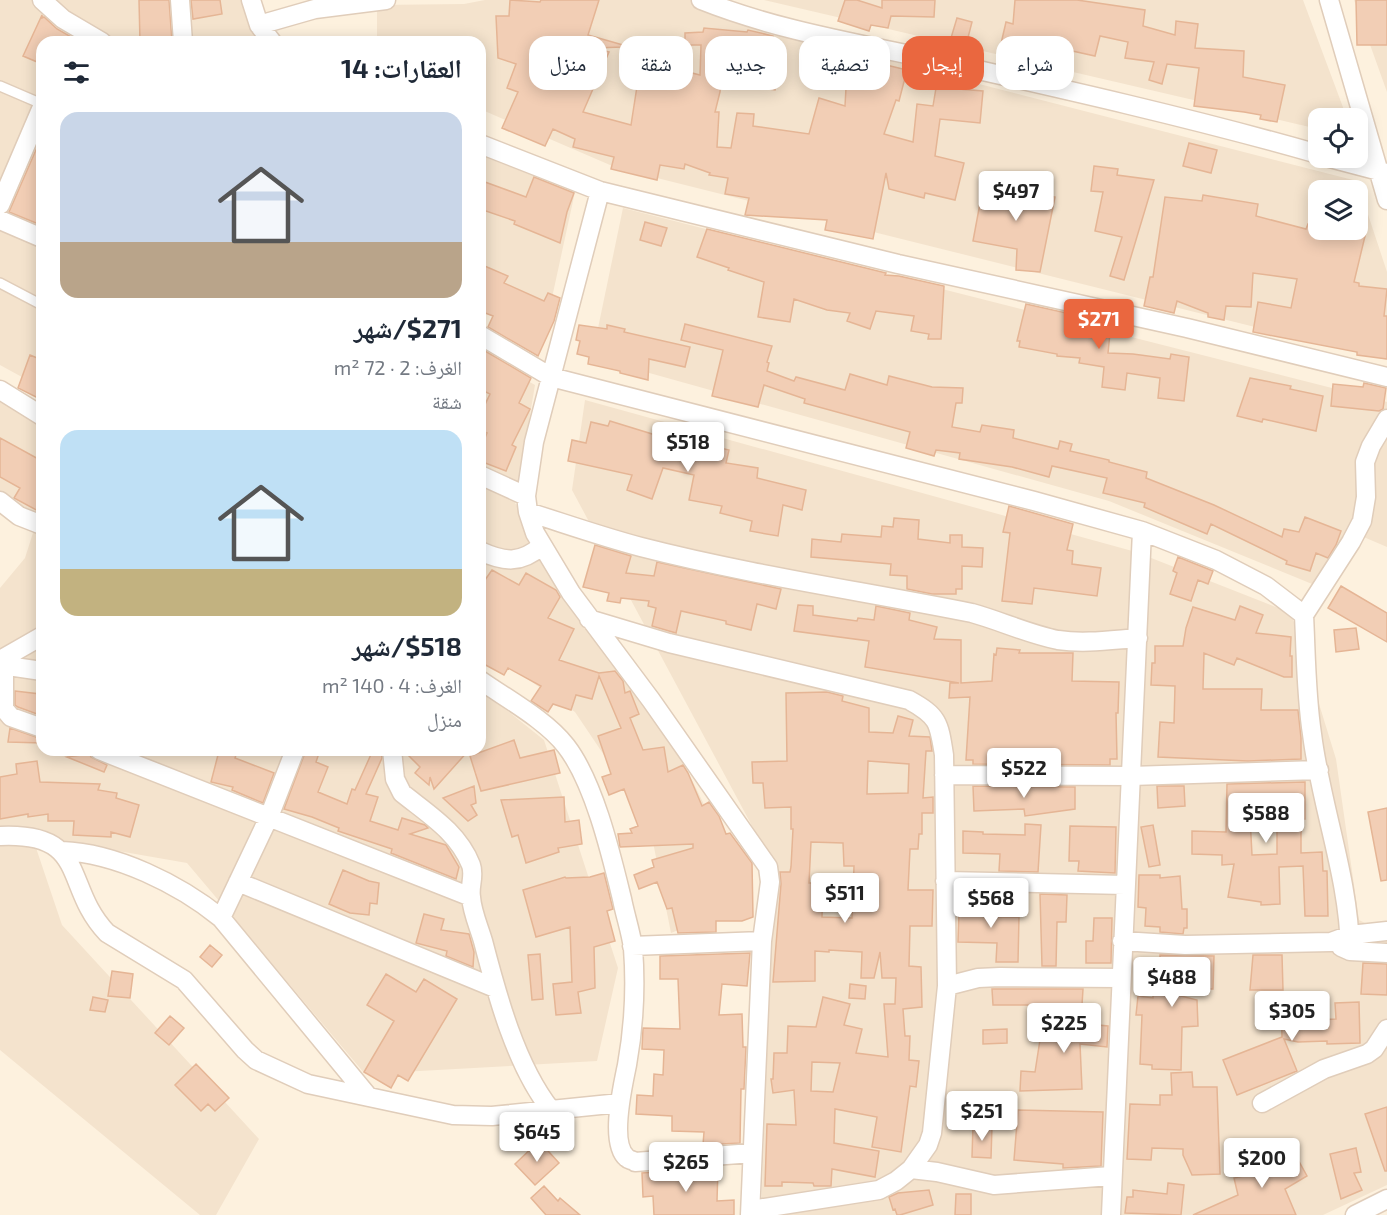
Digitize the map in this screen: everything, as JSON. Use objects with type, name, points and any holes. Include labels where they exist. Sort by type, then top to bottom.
[{"type":"street","points":[[42,0],[63,19],[92,36]]},
{"type":"street","points":[[180,0],[183,36]]},
{"type":"street","points":[[251,0],[259,25],[267,36]]},
{"type":"street","points":[[259,25],[315,9],[386,0]]},
{"type":"street","points":[[701,0],[736,14],[795,29],[1092,96],[1308,151]]},
{"type":"street","points":[[1329,0],[1383,172],[1387,200]]},
{"type":"street","points":[[0,205],[36,120]]},
{"type":"street","points":[[486,146],[600,191],[898,264],[1187,328],[1387,377]]},
{"type":"street","points":[[1368,168],[1383,172]]},
{"type":"street","points":[[589,619],[669,643],[909,700],[926,710],[937,721],[944,754],[947,986],[932,1133],[928,1145],[911,1169],[896,1181],[879,1190],[751,1213],[762,941],[770,882],[765,861],[651,700],[589,619],[541,546],[535,533],[527,504],[534,442],[600,191]]},
{"type":"street","points":[[0,220],[36,235]]},
{"type":"street","points":[[486,339],[551,377],[1142,531],[1216,560],[1266,586],[1304,615]]},
{"type":"street","points":[[0,390],[36,412]]},
{"type":"street","points":[[1350,943],[1340,870],[1312,735],[1304,615],[1362,521],[1366,497],[1365,462],[1371,446],[1387,419]]},
{"type":"street","points":[[486,479],[527,504],[589,532],[643,547],[772,576],[972,613],[1058,640],[1084,642],[1138,638]]},
{"type":"street","points":[[0,501],[19,516],[36,523]]},
{"type":"street","points":[[1111,1215],[1142,531]]},
{"type":"street","points":[[486,554],[522,559],[541,546]]},
{"type":"street","points":[[1,664],[36,640]]},
{"type":"street","points":[[1,664],[36,670]]},
{"type":"street","points":[[1,664],[4,709],[11,717],[36,726]]},
{"type":"street","points":[[486,684],[551,729],[567,748],[578,766],[599,817],[614,866],[633,946],[635,1017],[618,1127],[620,1146],[626,1157],[635,1162],[752,1153]]},
{"type":"street","points":[[114,756],[471,897]]},
{"type":"street","points":[[221,918],[269,817],[294,756]]},
{"type":"street","points":[[393,756],[397,786],[402,793],[444,825],[470,863],[473,876],[471,897],[495,988],[529,1077],[538,1094],[551,1110]]},
{"type":"street","points":[[944,775],[1131,776],[1319,770]]},
{"type":"street","points":[[0,836],[21,836],[46,841],[62,851],[88,854],[120,862],[187,894],[221,918],[367,1095]]},
{"type":"street","points":[[62,851],[96,922],[107,933],[184,980],[256,1060],[308,1084],[453,1115],[492,1116],[620,1103]]},
{"type":"street","points":[[945,881],[1125,885]]},
{"type":"street","points":[[238,882],[495,988]]},
{"type":"street","points":[[1350,943],[1387,931]]},
{"type":"street","points":[[633,946],[762,941]]},
{"type":"street","points":[[1122,941],[1185,945],[1331,942],[1350,943],[1387,953]]},
{"type":"street","points":[[947,986],[978,978],[1120,978]]},
{"type":"street","points":[[1262,1103],[1324,1069],[1367,1054],[1374,1049],[1387,1029]]},
{"type":"street","points":[[911,1169],[937,1172],[994,1185],[1112,1176]]},
{"type":"street","points":[[1355,1215],[1387,1199]]},
{"type":"lane","points":[[0,86],[36,103]]},
{"type":"lane","points":[[0,283],[36,302]]},
{"type":"shaded area","points":[[0,0],[164,0],[167,36],[36,36],[36,385],[0,365]]},
{"type":"shaded area","points":[[190,0],[253,0],[257,36],[193,36]]},
{"type":"shaded area","points":[[485,0],[696,0],[734,21],[799,38],[799,90],[890,90],[890,61],[902,64],[902,90],[984,90],[984,85],[1353,180],[1308,180],[1308,240],[1368,240],[1368,214],[1387,272],[1387,360],[617,168],[486,112],[486,36],[377,36],[377,5],[464,4]]},
{"type":"shaded area","points":[[764,0],[1303,0],[1343,108],[1308,108],[1308,127],[1074,72],[1074,36],[996,36],[996,54],[984,51],[984,36],[919,36]]},
{"type":"shaded area","points":[[1354,0],[1387,0],[1387,92]]},
{"type":"shaded area","points":[[486,157],[575,192],[543,339],[486,305]]},
{"type":"shaded area","points":[[623,208],[1387,402],[1387,547],[1352,532],[1317,586],[1109,501],[592,357]]},
{"type":"shaded area","points":[[486,357],[535,385],[515,503],[658,711],[751,900],[671,933],[649,822],[575,712],[486,650]]},
{"type":"shaded area","points":[[0,398],[36,419],[36,516],[0,500]]},
{"type":"shaded area","points":[[585,400],[1136,552],[1291,613],[1336,759],[1359,920],[1387,934],[1387,1185],[1323,1215],[761,1215],[774,867],[572,490]]},
{"type":"shaded area","points":[[36,523],[36,756],[486,756],[486,694],[544,740],[618,968],[597,1061],[365,1074],[187,863],[32,836],[62,925],[259,1139],[216,1215],[200,1215],[0,1050],[0,588],[25,558]]},
{"type":"building","points":[[139,0],[169,0],[172,36],[140,36]]},
{"type":"building","points":[[191,0],[220,0],[222,14],[193,19]]},
{"type":"building","points":[[510,0],[540,2],[541,0],[599,0],[588,35],[592,36],[529,36],[529,90],[593,90],[583,112],[631,125],[636,90],[693,90],[693,73],[700,75],[701,45],[693,45],[693,36],[685,36],[685,33],[703,32],[704,28],[747,32],[748,30],[773,36],[705,36],[705,90],[720,90],[715,112],[719,112],[717,147],[731,148],[737,113],[754,114],[753,126],[809,134],[819,98],[845,106],[846,90],[890,90],[890,66],[902,69],[902,89],[884,134],[913,142],[917,104],[933,106],[936,90],[983,91],[980,123],[940,119],[935,156],[964,163],[955,200],[925,193],[924,198],[889,189],[886,173],[873,239],[825,230],[827,220],[745,215],[749,198],[725,194],[728,178],[709,175],[710,173],[685,164],[684,169],[660,165],[657,180],[611,169],[614,157],[573,147],[575,139],[553,129],[545,146],[502,128],[518,92],[507,88],[516,64],[498,58],[496,16],[509,16]]},
{"type":"building","points":[[845,0],[857,0],[882,8],[882,0],[935,0],[934,17],[891,16],[888,28],[871,25],[869,31],[838,21]]},
{"type":"building","points":[[1015,0],[1077,0],[1145,10],[1143,26],[1175,35],[1176,21],[1198,24],[1195,48],[1244,51],[1243,77],[1285,85],[1277,122],[1260,119],[1261,115],[1194,106],[1199,68],[1167,64],[1162,84],[1149,80],[1154,62],[1125,58],[1128,42],[1100,36],[1095,56],[1074,51],[1074,36],[1003,36],[1006,22],[1013,24]]},
{"type":"building","points":[[1356,0],[1387,0],[1387,45],[1357,45]]},
{"type":"building","points":[[42,15],[42,18],[44,17],[57,29],[69,36],[36,36],[36,61],[23,56]]},
{"type":"building","points":[[957,18],[972,22],[968,36],[952,36]]},
{"type":"building","points":[[607,40],[619,44],[619,47],[607,48]]},
{"type":"building","points":[[1189,143],[1217,150],[1211,173],[1183,166]]},
{"type":"building","points":[[36,150],[36,223],[9,212]]},
{"type":"building","points":[[1094,166],[1118,169],[1117,175],[1154,180],[1124,280],[1110,276],[1122,237],[1095,231],[1103,192],[1091,191]]},
{"type":"building","points":[[995,175],[1020,181],[1018,190],[1055,197],[1040,272],[1016,270],[1017,249],[973,241],[981,198],[989,200]]},
{"type":"building","points":[[534,177],[574,193],[560,243],[514,224],[515,221],[486,211],[486,182],[526,197]]},
{"type":"building","points":[[1203,195],[1258,204],[1256,216],[1306,229],[1308,224],[1308,240],[1364,240],[1354,282],[1359,283],[1359,286],[1387,289],[1384,316],[1387,316],[1387,359],[1357,355],[1357,352],[1253,332],[1258,302],[1291,308],[1297,279],[1253,273],[1251,307],[1226,306],[1224,320],[1208,317],[1208,313],[1177,301],[1174,313],[1144,306],[1150,277],[1153,277],[1165,197],[1202,201]]},
{"type":"building","points":[[645,222],[667,228],[661,246],[640,240]]},
{"type":"building","points":[[707,229],[886,273],[885,275],[944,286],[941,339],[928,339],[929,334],[911,331],[914,316],[876,311],[870,329],[847,321],[850,313],[827,310],[794,299],[790,322],[758,317],[764,282],[697,257]]},
{"type":"building","points":[[486,267],[508,276],[504,283],[544,301],[548,293],[560,298],[554,321],[538,356],[488,327],[493,316],[486,313]]},
{"type":"building","points":[[1026,304],[1111,323],[1108,353],[1170,359],[1171,354],[1189,357],[1184,401],[1158,398],[1160,378],[1127,373],[1125,390],[1102,387],[1104,367],[1079,363],[1080,358],[1057,356],[1057,354],[1019,347],[1020,341],[1017,341]]},
{"type":"building","points":[[685,324],[772,346],[767,371],[794,381],[796,377],[845,390],[850,374],[887,385],[889,376],[932,387],[963,388],[962,403],[956,403],[952,427],[980,432],[982,425],[1014,430],[1013,438],[1058,449],[1060,441],[1072,444],[1070,451],[1147,472],[1146,478],[1214,505],[1282,537],[1284,529],[1299,532],[1305,517],[1341,531],[1328,558],[1316,553],[1310,571],[1286,564],[1287,561],[1211,524],[1207,534],[1144,507],[1145,503],[1103,493],[1107,478],[1052,466],[1049,477],[1012,467],[959,459],[960,453],[936,450],[934,456],[906,448],[910,432],[804,403],[805,399],[764,385],[758,407],[712,396],[723,350],[681,340]]},
{"type":"building","points":[[579,325],[607,329],[607,325],[625,329],[624,332],[690,347],[685,367],[649,359],[648,380],[588,364],[589,357],[577,354],[580,341],[576,340]]},
{"type":"building","points":[[486,352],[531,378],[519,403],[530,409],[512,445],[516,447],[506,471],[486,463],[486,402],[490,394],[486,392]]},
{"type":"building","points":[[30,355],[36,358],[36,397],[18,388]]},
{"type":"building","points":[[1250,378],[1291,386],[1290,389],[1323,396],[1316,431],[1263,419],[1262,422],[1237,416]]},
{"type":"building","points":[[1364,383],[1386,388],[1383,409],[1379,411],[1331,406],[1333,384],[1363,387]]},
{"type":"building","points":[[610,421],[688,445],[689,443],[707,447],[708,445],[729,450],[726,463],[758,468],[757,478],[806,490],[802,510],[783,505],[778,536],[750,531],[752,521],[720,513],[722,506],[689,500],[694,475],[663,468],[652,499],[627,490],[632,475],[568,461],[572,440],[586,443],[591,422],[608,426]]},
{"type":"building","points":[[0,438],[36,458],[36,510],[14,498],[20,488],[0,477]]},
{"type":"building","points":[[1009,506],[1073,524],[1067,550],[1073,551],[1072,564],[1101,568],[1097,596],[1034,588],[1032,604],[1002,601],[1010,533],[1003,532]]},
{"type":"building","points":[[894,518],[919,520],[918,539],[950,543],[950,535],[962,535],[962,547],[983,548],[982,567],[962,566],[962,589],[956,589],[956,594],[932,594],[907,589],[907,576],[890,575],[891,564],[811,557],[812,539],[841,542],[842,534],[881,537],[882,526],[893,527]]},
{"type":"building","points":[[595,545],[631,556],[626,573],[654,576],[657,562],[781,589],[776,609],[757,604],[751,630],[726,624],[726,621],[681,611],[676,633],[652,626],[656,608],[648,606],[649,601],[621,598],[620,603],[607,601],[609,593],[583,587]]},
{"type":"building","points":[[1178,557],[1213,571],[1208,584],[1198,580],[1191,601],[1170,594],[1177,573],[1173,571]]},
{"type":"building","points":[[492,570],[519,585],[526,573],[556,590],[560,597],[548,618],[574,629],[559,660],[599,673],[615,671],[623,681],[625,693],[630,691],[639,714],[630,718],[643,750],[664,747],[668,772],[683,765],[702,806],[709,802],[719,816],[726,834],[730,833],[752,863],[753,917],[742,921],[716,921],[716,932],[678,933],[672,908],[667,909],[657,882],[639,889],[634,875],[654,867],[652,860],[693,848],[693,844],[620,847],[618,834],[632,833],[630,829],[638,826],[624,789],[609,795],[602,777],[611,774],[598,736],[621,728],[599,676],[592,699],[576,695],[571,710],[553,704],[548,712],[531,701],[541,686],[508,668],[504,675],[486,665],[486,578]]},
{"type":"building","points":[[1341,586],[1387,613],[1387,642],[1328,608]]},
{"type":"building","points":[[798,605],[813,606],[813,615],[857,621],[858,618],[874,620],[876,606],[910,613],[909,620],[937,627],[934,639],[961,640],[961,683],[992,681],[994,654],[996,655],[997,648],[1020,650],[1019,653],[1073,653],[1072,681],[1119,682],[1118,713],[1116,713],[1117,759],[1110,759],[1110,765],[973,764],[973,760],[966,760],[970,697],[949,698],[950,683],[959,683],[865,667],[869,641],[794,631]]},
{"type":"building","points":[[1240,606],[1263,615],[1256,633],[1291,637],[1292,677],[1284,677],[1237,658],[1234,665],[1204,653],[1203,689],[1262,689],[1261,710],[1298,710],[1301,759],[1248,761],[1158,757],[1160,722],[1174,723],[1175,686],[1151,685],[1155,646],[1183,646],[1193,607],[1235,620]]},
{"type":"building","points":[[1356,628],[1359,649],[1336,652],[1334,630]]},
{"type":"building","points":[[15,691],[36,694],[36,714],[15,705]]},
{"type":"building","points":[[827,692],[843,696],[842,701],[869,708],[869,732],[893,733],[898,716],[913,720],[909,736],[930,737],[932,751],[926,751],[923,798],[933,797],[933,813],[922,813],[922,834],[919,834],[918,849],[910,849],[908,890],[933,890],[932,926],[910,926],[909,966],[921,967],[922,1007],[903,1009],[905,1036],[910,1036],[909,1060],[919,1061],[916,1087],[910,1086],[901,1152],[872,1147],[877,1117],[835,1109],[834,1143],[879,1151],[875,1177],[832,1169],[831,1186],[782,1182],[782,1186],[765,1186],[767,1124],[796,1125],[794,1090],[773,1093],[771,1079],[773,1079],[774,1053],[787,1053],[788,1026],[816,1027],[823,997],[850,1004],[844,1025],[862,1029],[856,1053],[888,1057],[884,1004],[895,1004],[896,978],[882,978],[880,952],[874,978],[861,978],[862,952],[829,950],[829,952],[815,951],[815,981],[773,982],[780,872],[790,872],[791,867],[793,829],[791,829],[791,807],[765,808],[763,783],[753,783],[752,762],[787,761],[786,693]],"holes":[[[868,761],[909,764],[908,793],[867,794]],[[811,842],[843,843],[844,866],[854,866],[852,918],[822,917],[823,883],[809,883]],[[812,1062],[840,1063],[833,1092],[811,1091]]]},
{"type":"building","points":[[10,728],[36,737],[36,743],[8,742]]},
{"type":"building","points":[[514,740],[520,758],[554,750],[560,773],[481,791],[470,756],[486,756],[486,750]]},
{"type":"building","points":[[91,756],[107,765],[104,772],[67,757]]},
{"type":"building","points":[[218,756],[236,756],[235,758],[274,773],[263,803],[232,790],[233,787],[211,782]]},
{"type":"building","points":[[304,756],[318,756],[316,762],[328,767],[318,792],[347,804],[352,789],[355,790],[370,756],[382,756],[366,794],[378,797],[370,821],[398,830],[402,818],[425,825],[428,828],[410,834],[446,845],[459,867],[456,879],[391,853],[392,849],[338,831],[339,828],[312,817],[284,809]]},
{"type":"building","points":[[409,756],[464,756],[434,789],[430,777],[429,785],[415,773],[420,767]]},
{"type":"building","points":[[37,761],[40,782],[100,784],[98,790],[117,793],[116,798],[139,805],[130,837],[111,832],[111,837],[73,835],[74,821],[48,821],[48,814],[28,817],[28,814],[0,819],[0,777],[17,774],[16,764]]},
{"type":"building","points":[[1305,782],[1305,819],[1301,819],[1301,853],[1322,852],[1323,871],[1327,871],[1328,916],[1305,916],[1303,866],[1279,867],[1280,904],[1261,905],[1261,902],[1228,897],[1234,864],[1222,865],[1222,855],[1192,854],[1192,831],[1226,832],[1227,784]],"holes":[[[1250,817],[1277,818],[1277,854],[1252,855]]]},
{"type":"building","points":[[474,786],[476,803],[471,805],[477,815],[468,821],[443,798]]},
{"type":"building","points":[[973,786],[1075,787],[1075,809],[1025,816],[1024,809],[974,811]]},
{"type":"building","points":[[1157,786],[1184,786],[1185,806],[1158,808]]},
{"type":"building","points":[[564,797],[565,822],[579,820],[582,844],[558,848],[559,852],[526,863],[518,835],[512,837],[501,800]]},
{"type":"building","points":[[1387,808],[1387,880],[1381,881],[1368,812]]},
{"type":"building","points":[[1025,824],[1041,825],[1038,872],[999,871],[1000,854],[963,853],[963,831],[1025,835]]},
{"type":"building","points":[[1153,825],[1160,865],[1149,867],[1141,827]]},
{"type":"building","points":[[1070,826],[1116,827],[1115,873],[1078,871],[1079,861],[1069,861]]},
{"type":"building","points":[[343,870],[379,883],[377,904],[370,903],[369,915],[350,913],[329,904]]},
{"type":"building","points":[[604,873],[613,909],[607,911],[615,941],[594,947],[595,988],[578,992],[581,1013],[556,1015],[553,984],[572,982],[570,927],[536,937],[523,890],[565,877],[590,877]]},
{"type":"building","points":[[1139,875],[1160,875],[1160,878],[1180,876],[1182,909],[1187,909],[1187,928],[1184,928],[1183,934],[1160,932],[1160,927],[1145,926],[1146,908],[1138,907]]},
{"type":"building","points":[[976,893],[995,893],[994,917],[1019,917],[1018,962],[996,962],[997,943],[958,942],[959,913],[976,913]]},
{"type":"building","points":[[1040,894],[1067,895],[1066,922],[1057,922],[1056,966],[1042,966]]},
{"type":"building","points":[[424,914],[444,919],[441,930],[469,934],[474,952],[473,967],[446,956],[447,951],[416,943]]},
{"type":"building","points":[[1094,918],[1112,918],[1111,963],[1086,963],[1086,941],[1093,941]]},
{"type":"building","points":[[210,945],[222,955],[212,967],[200,957]]},
{"type":"building","points":[[750,953],[747,986],[722,984],[719,1015],[742,1014],[743,1047],[746,1047],[744,1089],[741,1089],[740,1143],[703,1145],[704,1132],[672,1131],[672,1116],[636,1114],[637,1095],[653,1096],[654,1074],[663,1075],[664,1050],[642,1049],[643,1028],[680,1029],[678,979],[660,979],[660,956]]},
{"type":"building","points":[[540,954],[543,999],[532,1000],[528,955]]},
{"type":"building","points":[[1160,955],[1214,956],[1213,989],[1166,988],[1165,992],[1197,1000],[1198,1026],[1182,1027],[1181,1070],[1152,1069],[1152,1065],[1140,1064],[1142,1015],[1136,1015],[1138,996],[1153,998],[1154,965],[1160,965]]},
{"type":"building","points":[[1253,955],[1282,955],[1283,990],[1250,990]]},
{"type":"building","points":[[1363,963],[1387,964],[1387,995],[1361,994]]},
{"type":"building","points":[[112,971],[133,974],[130,998],[108,996]]},
{"type":"building","points":[[386,974],[416,992],[424,979],[457,999],[408,1081],[398,1075],[391,1088],[364,1072],[394,1021],[367,1005]]},
{"type":"building","points":[[850,984],[866,986],[865,999],[849,998]]},
{"type":"building","points":[[992,989],[1083,989],[1082,1005],[993,1005]]},
{"type":"building","points":[[1281,993],[1306,993],[1310,1020],[1336,1019],[1335,1003],[1359,1002],[1360,1043],[1327,1044],[1327,1041],[1298,1042],[1284,1039],[1297,1071],[1237,1095],[1223,1060],[1282,1037]]},
{"type":"building","points":[[93,997],[108,1000],[105,1012],[90,1010]]},
{"type":"building","points":[[1078,1010],[1099,1012],[1098,1025],[1108,1026],[1107,1047],[1080,1044],[1082,1089],[1020,1091],[1021,1071],[1035,1072],[1042,1027],[1078,1026]]},
{"type":"building","points":[[170,1016],[184,1028],[169,1045],[155,1033]]},
{"type":"building","points":[[1007,1029],[1007,1043],[983,1044],[983,1030]]},
{"type":"building","points":[[196,1064],[229,1098],[215,1111],[208,1104],[201,1111],[175,1085]]},
{"type":"building","points":[[1192,1072],[1193,1087],[1217,1087],[1220,1174],[1192,1175],[1183,1155],[1183,1149],[1152,1148],[1151,1160],[1127,1159],[1130,1104],[1160,1105],[1160,1095],[1172,1095],[1171,1073]]},
{"type":"building","points":[[990,1094],[1010,1097],[1010,1113],[987,1108]]},
{"type":"building","points":[[1387,1107],[1387,1171],[1385,1171],[1365,1114]]},
{"type":"building","points":[[1018,1110],[1103,1112],[1101,1166],[1063,1168],[1063,1164],[1014,1160]]},
{"type":"building","points":[[973,1125],[992,1126],[991,1158],[972,1157]]},
{"type":"building","points":[[539,1141],[559,1163],[535,1185],[515,1164]]},
{"type":"building","points":[[1356,1148],[1361,1172],[1354,1173],[1362,1190],[1341,1199],[1330,1154]]},
{"type":"building","points":[[1266,1149],[1271,1171],[1296,1156],[1307,1176],[1285,1189],[1296,1215],[1193,1215],[1238,1195],[1234,1178],[1249,1175],[1244,1154]]},
{"type":"building","points":[[718,1167],[717,1201],[734,1200],[734,1215],[654,1215],[653,1196],[643,1197],[642,1173]]},
{"type":"building","points":[[1168,1183],[1184,1185],[1181,1215],[1125,1213],[1127,1197],[1133,1197],[1133,1190],[1167,1194]]},
{"type":"building","points":[[544,1186],[558,1201],[560,1198],[580,1215],[546,1215],[531,1198]]},
{"type":"building","points":[[929,1190],[933,1205],[900,1215],[897,1215],[895,1209],[893,1210],[889,1197],[898,1193]]},
{"type":"building","points":[[956,1194],[971,1194],[971,1215],[955,1215]]}]
